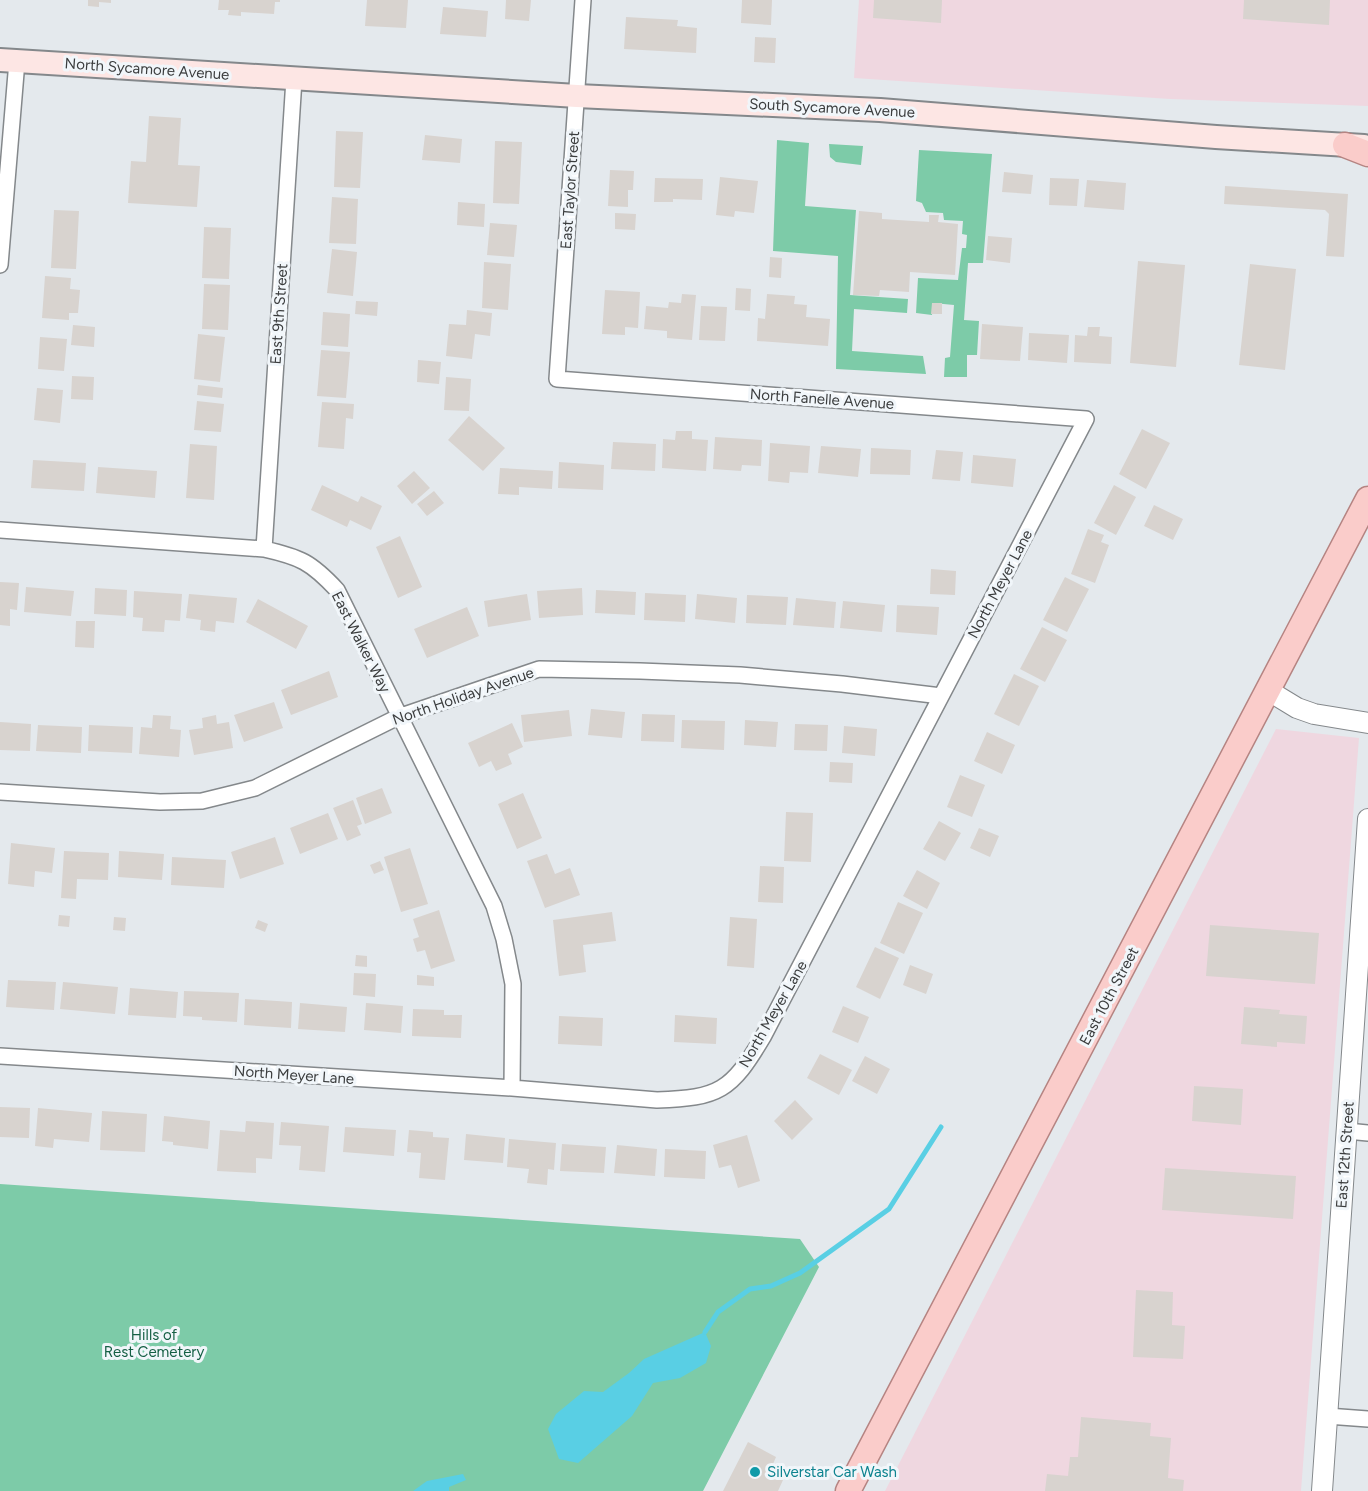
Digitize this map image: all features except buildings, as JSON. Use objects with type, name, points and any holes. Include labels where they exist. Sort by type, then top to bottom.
[{"type":"main road","name":"North Sycamore Avenue","points":[[8,60],[294,79]]},
{"type":"main road","name":"South Sycamore Avenue","points":[[294,79],[577,96],[880,110],[1357,146]]},
{"type":"main road","points":[[1357,146],[1368,154]]},
{"type":"main road","name":"East 10th Street","points":[[848,1491],[1368,499]]},
{"type":"street","name":"East Taylor Street","points":[[557,379],[584,0]]},
{"type":"street","points":[[0,265],[8,60]]},
{"type":"street","name":"East 9th Street","points":[[264,549],[294,79]]},
{"type":"street","name":"North Fanelle Avenue","points":[[557,379],[1086,418]]},
{"type":"street","name":"North Meyer Lane","points":[[0,1056],[512,1088],[657,1100],[681,1100],[718,1091],[732,1081],[748,1063],[763,1037],[1086,418]]},
{"type":"street","name":"East Walker Way","points":[[0,530],[264,549],[295,555],[318,569],[337,590],[398,717],[494,906],[513,984],[512,1088]]},
{"type":"street","name":"North Holiday Avenue","points":[[0,792],[160,802],[202,801],[255,788],[398,717],[539,669],[740,675],[941,696]]},
{"type":"street","points":[[1269,691],[1297,708],[1314,714],[1368,723]]},
{"type":"street","name":"East 12th Street","points":[[1322,1491],[1368,819]]},
{"type":"street","points":[[1347,1131],[1368,1133]]},
{"type":"street","points":[[1327,1416],[1368,1419]]},
{"type":"shaded area","points":[[859,0],[1368,0],[1368,106],[1170,99],[854,78]]},
{"type":"shaded area","points":[[1276,729],[1359,738],[1301,1491],[885,1491]]},
{"type":"green space","points":[[777,140],[809,143],[805,206],[856,210],[850,295],[908,299],[907,313],[854,309],[852,351],[923,356],[926,374],[836,369],[838,256],[773,251]]},
{"type":"green space","points":[[829,144],[863,146],[861,165],[836,162],[830,157]]},
{"type":"green space","points":[[919,150],[992,154],[983,263],[968,263],[964,320],[979,321],[977,355],[967,355],[967,377],[944,377],[945,358],[950,357],[954,305],[933,303],[932,315],[916,313],[918,278],[958,280],[962,248],[966,248],[967,235],[962,234],[963,221],[944,220],[943,213],[926,212],[922,203],[916,201]]},
{"type":"green space","name":"Hills of Rest Cemetery","points":[[0,1184],[800,1239],[819,1267],[703,1491],[0,1491]]},
{"type":"water","points":[[705,1332],[711,1346],[706,1363],[680,1378],[653,1383],[632,1416],[578,1463],[559,1459],[548,1429],[556,1414],[584,1391],[603,1392],[644,1359]]},
{"type":"water","points":[[463,1474],[466,1480],[449,1487],[449,1491],[413,1491],[427,1481]]},
{"type":"waterway","points":[[705,1332],[718,1312],[750,1289],[771,1286],[800,1273],[889,1209],[941,1127]]},
{"type":"place","name":"Silverstar Car Wash","points":[[755,1472]]}]
